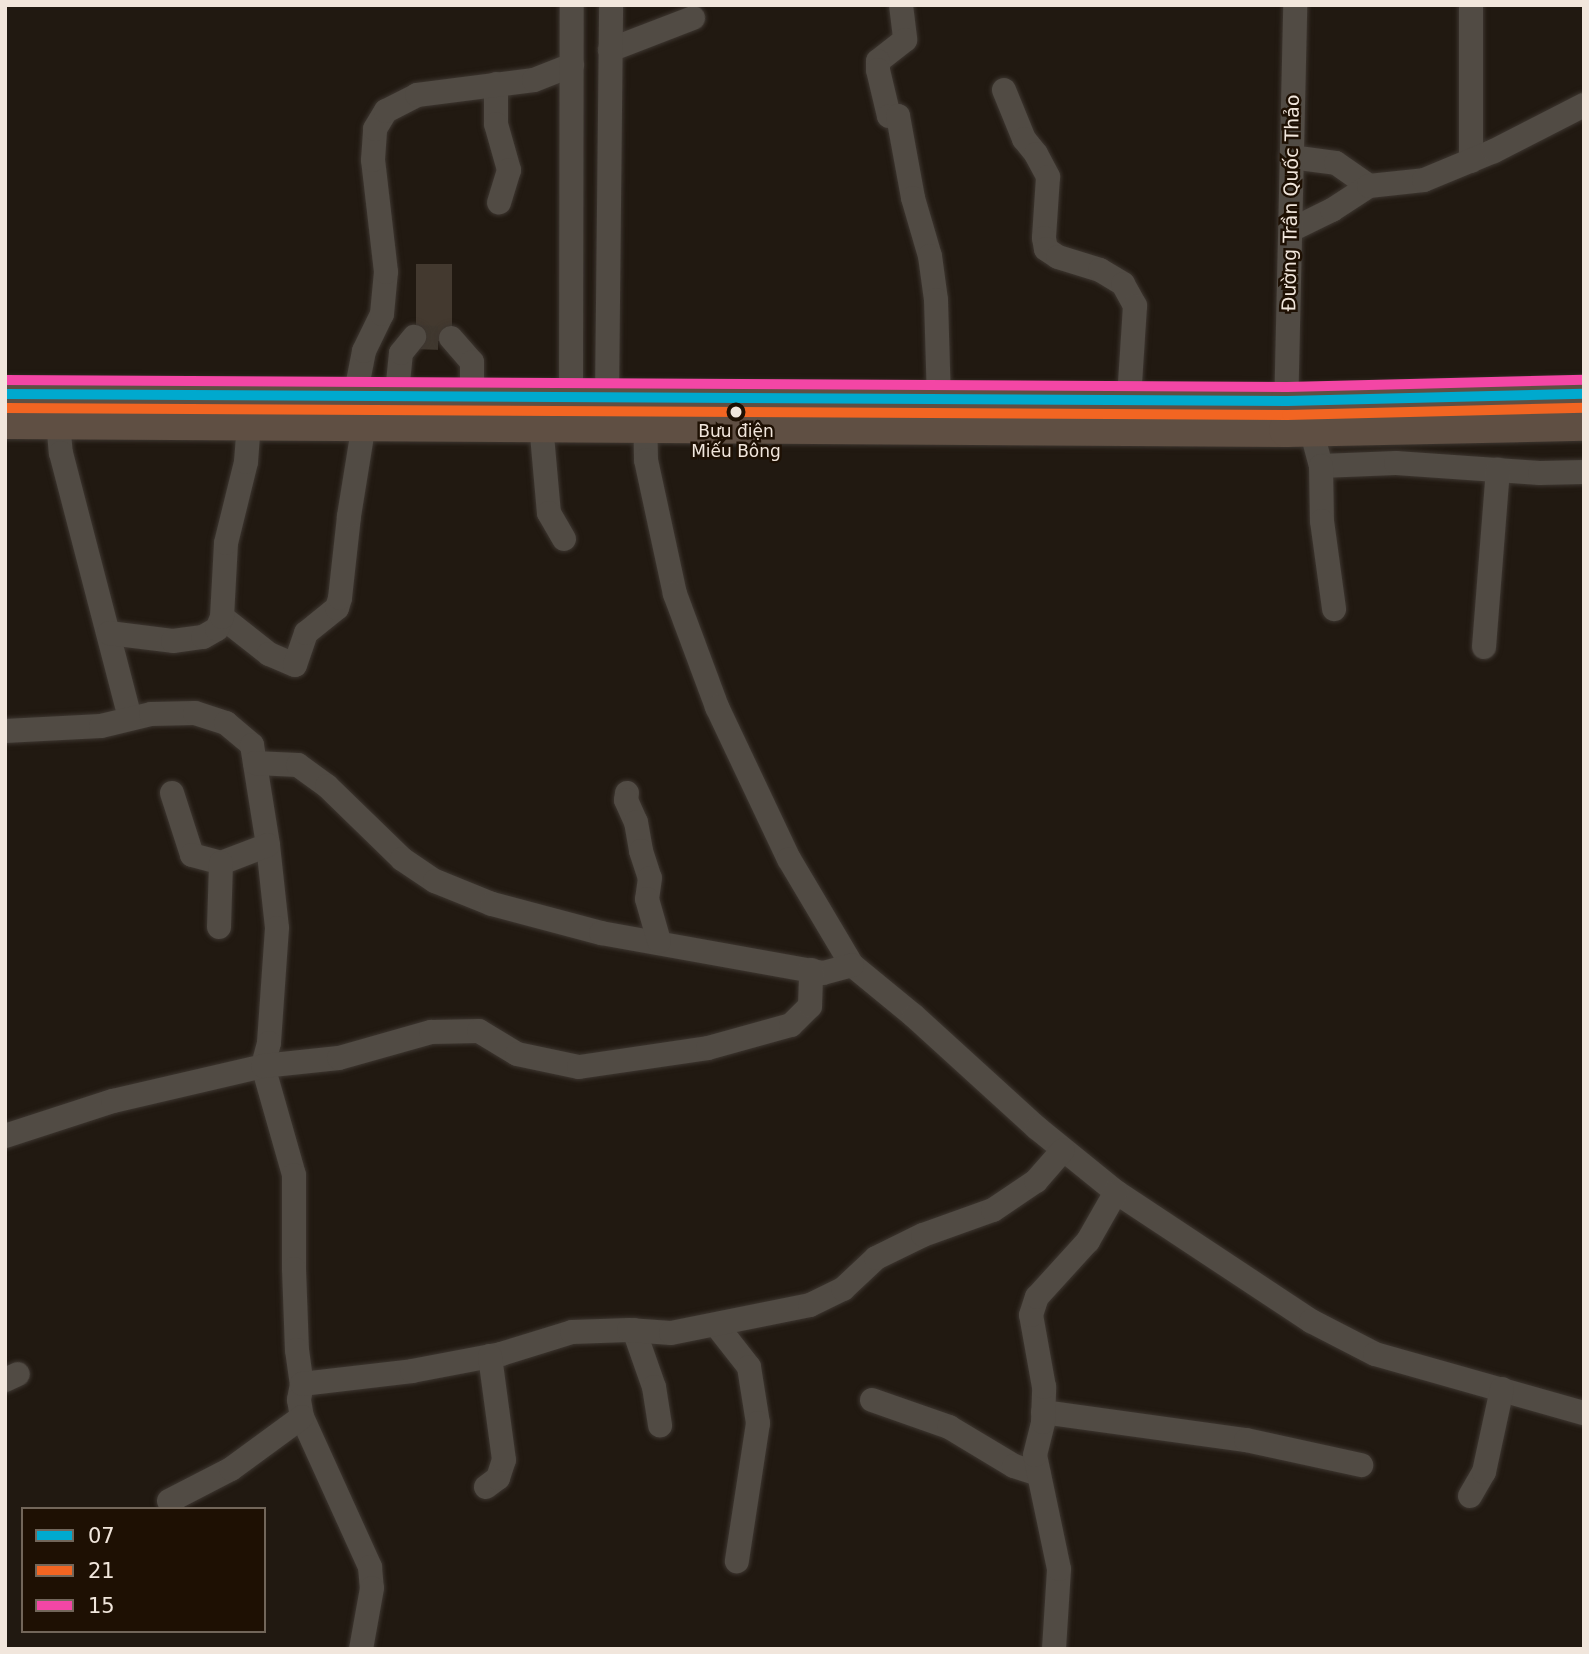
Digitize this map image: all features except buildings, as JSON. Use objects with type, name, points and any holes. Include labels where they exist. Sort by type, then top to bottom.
[{"type":"highway","points":[[5,394],[378,410],[541,424],[645,412],[939,400],[1129,400],[1295,420],[1584,394]]},
{"type":"highway","points":[[5,421],[249,422],[472,398],[607,398],[645,412],[1584,423]]},
{"type":"street","points":[[571,398],[572,5]]},
{"type":"street","points":[[607,398],[611,5]]},
{"type":"street","points":[[901,5],[905,40],[878,61],[877,70],[889,116],[898,116],[913,198],[930,256],[936,300],[939,400]]},
{"type":"street","name":"Đường Trần Quốc Thảo","points":[[1295,5],[1291,157],[1295,420],[1321,466],[1322,521],[1334,609]]},
{"type":"street","points":[[1471,5],[1471,161]]},
{"type":"street","points":[[610,50],[693,18]]},
{"type":"street","points":[[378,410],[364,351],[382,314],[386,272],[373,159],[375,129],[386,111],[417,95],[534,80],[572,65]]},
{"type":"street","points":[[496,84],[496,124],[509,170],[499,203]]},
{"type":"street","points":[[1004,90],[1024,139],[1036,154],[1048,177],[1044,238],[1046,249],[1058,257],[1100,270],[1123,284],[1135,306],[1129,400]]},
{"type":"street","points":[[1291,230],[1332,210],[1368,186],[1413,183],[1471,161],[1584,105]]},
{"type":"street","points":[[1291,157],[1336,163],[1368,186]]},
{"type":"street","points":[[222,617],[269,654],[295,665],[306,633],[337,608],[349,516],[378,410],[401,353],[414,337]]},
{"type":"street","points":[[451,338],[471,362],[472,398]]},
{"type":"street","points":[[645,412],[646,460],[675,594],[717,707],[789,859],[852,965],[1063,1150],[1116,1192],[1311,1321],[1364,1349],[1584,1413]]},
{"type":"street","points":[[58,421],[61,453],[130,718]]},
{"type":"street","points":[[108,633],[173,641],[203,637],[217,629],[222,617],[226,543],[246,462],[249,422]]},
{"type":"street","points":[[541,424],[549,513],[564,539]]},
{"type":"street","points":[[1321,466],[1396,463],[1498,470],[1584,472]]},
{"type":"street","points":[[1484,647],[1498,470]]},
{"type":"street","points":[[5,731],[101,726],[151,714],[195,713],[226,723],[252,745],[268,845],[277,928],[269,1043],[263,1066],[294,1175],[294,1283],[302,1384],[299,1399],[302,1417],[370,1567],[372,1588],[360,1649]]},
{"type":"street","points":[[255,763],[298,765],[327,786],[402,859],[435,881],[504,907],[601,933],[659,941],[823,973],[852,965]]},
{"type":"street","points":[[172,793],[192,855],[221,863],[268,845]]},
{"type":"street","points":[[627,793],[626,800],[636,821],[650,878],[647,899],[659,941]]},
{"type":"street","points":[[219,927],[221,863]]},
{"type":"street","points":[[5,1136],[113,1101],[263,1066],[339,1058],[431,1032],[479,1031],[517,1054],[579,1067],[708,1048],[791,1025],[810,1006],[811,970]]},
{"type":"street","points":[[302,1384],[412,1371],[490,1356],[572,1332],[634,1330],[671,1333],[717,1326],[810,1305],[843,1289],[876,1258],[923,1235],[993,1210],[1036,1181],[1063,1150]]},
{"type":"street","points":[[1054,1649],[1059,1569],[1035,1455],[1043,1412],[1044,1387],[1031,1315],[1037,1297],[1088,1241],[1116,1192]]},
{"type":"street","points":[[717,1326],[749,1367],[758,1423],[737,1560]]},
{"type":"street","points":[[634,1330],[654,1387],[660,1426]]},
{"type":"street","points":[[486,1487],[498,1478],[504,1460],[490,1356]]},
{"type":"street","points":[[1470,1496],[1483,1472],[1502,1389]]},
{"type":"street","points":[[872,1400],[949,1427],[1014,1466],[1040,1474]]},
{"type":"street","points":[[1043,1412],[1246,1440],[1361,1465]]},
{"type":"street","points":[[169,1501],[231,1469],[302,1417]]},
{"type":"tunnel","points":[[414,337],[451,338]]},
{"type":"transit line","name":"15","points":[[5,380],[1287,387],[1584,380]]},
{"type":"transit line","name":"07","points":[[5,394],[1287,401],[1584,394]]},
{"type":"transit line","name":"21","points":[[5,408],[1287,415],[1584,408]]},
{"type":"place","name":"Bưu điện Miếu Bông","points":[[736,412]]}]
